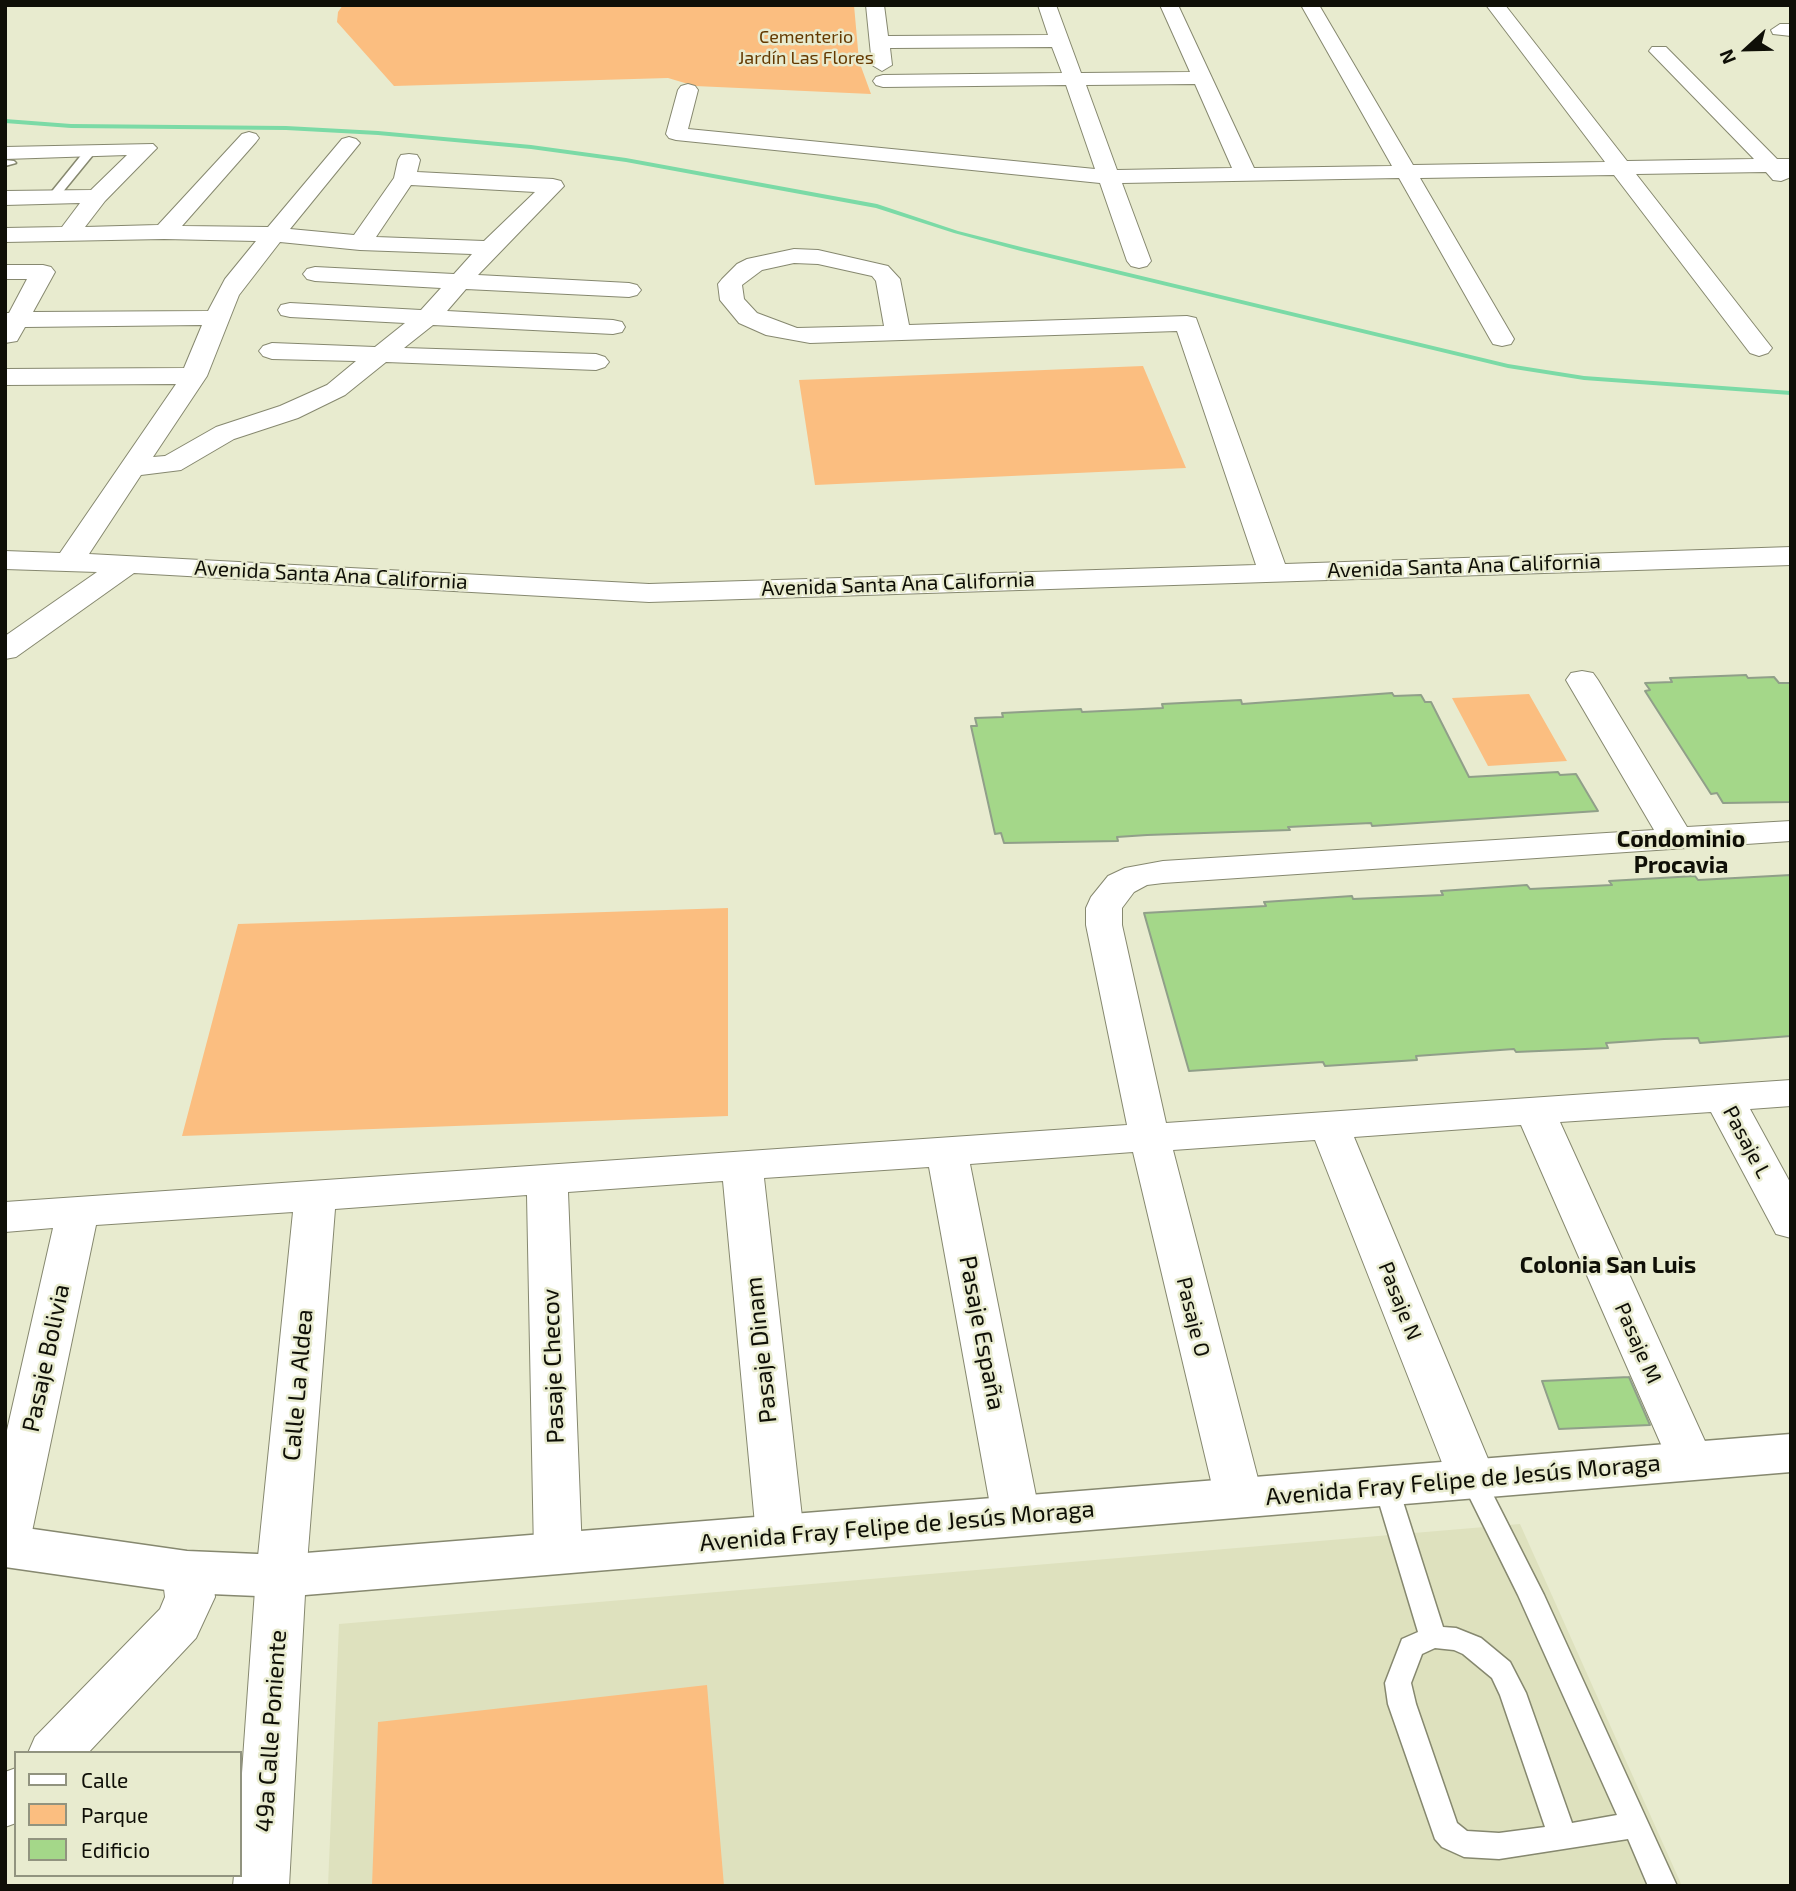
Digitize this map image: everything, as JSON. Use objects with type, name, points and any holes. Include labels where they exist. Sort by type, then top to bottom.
[{"type":"street","points":[[875,5],[884,86],[1074,79],[1200,78]]},
{"type":"street","points":[[1047,5],[1139,261]]},
{"type":"street","points":[[1168,5],[1246,175]]},
{"type":"street","points":[[1310,5],[1502,339]]},
{"type":"street","points":[[1495,5],[1759,348]]},
{"type":"street","points":[[879,42],[1060,40]]},
{"type":"street","points":[[1659,51],[1782,165],[1791,185]]},
{"type":"street","points":[[688,90],[677,134],[1109,177],[1782,165]]},
{"type":"street","points":[[164,232],[249,138]]},
{"type":"street","points":[[68,563],[194,376],[237,279],[349,143]]},
{"type":"street","points":[[7,160],[91,150],[146,148],[97,196],[68,234]]},
{"type":"street","points":[[134,467],[171,464],[225,433],[317,400],[336,390],[428,317],[490,248],[553,186],[407,169],[359,243]]},
{"type":"street","points":[[5,198],[97,196]]},
{"type":"street","points":[[5,235],[164,232],[272,234],[359,243],[490,248]]},
{"type":"street","points":[[898,333],[888,279],[880,271],[818,257],[794,256],[755,264],[745,269],[730,284],[732,300],[748,318],[785,333],[810,336],[898,333],[1187,323],[1273,572]]},
{"type":"street","points":[[5,272],[43,272],[9,326]]},
{"type":"street","points":[[315,274],[629,290]]},
{"type":"street","points":[[290,310],[613,327]]},
{"type":"street","points":[[9,326],[218,318]]},
{"type":"street","points":[[272,351],[596,362]]},
{"type":"street","points":[[5,377],[194,376]]},
{"type":"street","name":"Avenida Santa Ana California","points":[[7,568],[68,563],[128,564],[649,593],[1791,556]]},
{"type":"street","points":[[5,650],[128,564]]},
{"type":"street","points":[[1582,680],[1676,838]]},
{"type":"street","name":"Pasaje O","points":[[1239,1498],[1148,1137],[1104,925],[1104,908],[1121,884],[1138,876],[1163,872],[1791,831]]},
{"type":"street","points":[[5,1217],[1791,1093]]},
{"type":"street","name":"Pasaje L","points":[[1724,1098],[1791,1223]]},
{"type":"street","name":"Pasaje M","points":[[1534,1110],[1691,1461]]},
{"type":"street","name":"Pasaje N","points":[[1329,1124],[1472,1478]]},
{"type":"street","name":"Pasaje España","points":[[947,1151],[1016,1516]]},
{"type":"street","name":"Pasaje Dinam","points":[[742,1165],[780,1535]]},
{"type":"street","name":"Pasaje Checov","points":[[547,1179],[558,1553]]},
{"type":"street","name":"Calle La Aldea","points":[[281,1576],[315,1195]]},
{"type":"street","name":"Pasaje Bolivia","points":[[5,1546],[78,1212]]},
{"type":"street","name":"Avenida Fray Felipe de Jesús Moraga","points":[[5,1546],[187,1572],[281,1576],[1791,1454]]},
{"type":"street","points":[[56,1751],[178,1623],[190,1597],[187,1572]]},
{"type":"street","name":"49a Calle Poniente","points":[[261,1886],[281,1576]]},
{"type":"lane","points":[[53,197],[91,150]]},
{"type":"lane","points":[[1472,1478],[1531,1595],[1663,1886]]},
{"type":"lane","points":[[1386,1486],[1433,1637]]},
{"type":"lane","points":[[1563,1837],[1513,1693],[1501,1670],[1472,1646],[1456,1639],[1433,1637],[1411,1647],[1398,1682],[1402,1704],[1445,1830],[1452,1838],[1464,1844],[1499,1846],[1563,1837],[1636,1825]]},
{"type":"shaded area","points":[[1520,1524],[1682,1886],[328,1886],[339,1624]]},
{"type":"green space","name":"Cementerio Jardín Las Flores","points":[[343,5],[854,5],[859,61],[871,94],[695,86],[668,78],[394,86],[337,22],[338,12]]},
{"type":"green space","points":[[1143,366],[1186,468],[815,485],[799,380]]},
{"type":"green space","points":[[1529,694],[1567,761],[1488,766],[1452,698]]},
{"type":"green space","points":[[728,908],[728,1116],[182,1136],[238,924]]},
{"type":"green space","points":[[707,1685],[724,1886],[372,1886],[378,1722]]},
{"type":"building","points":[[1746,675],[1748,678],[1774,677],[1779,683],[1791,683],[1791,802],[1723,803],[1717,793],[1711,794],[1645,691],[1650,690],[1645,683],[1672,682],[1670,678]]},
{"type":"building","points":[[1392,693],[1394,696],[1421,695],[1425,702],[1431,702],[1469,777],[1558,772],[1560,775],[1576,774],[1598,811],[1372,826],[1371,823],[1288,827],[1290,830],[1147,835],[1117,837],[1118,841],[1004,843],[1001,833],[995,834],[971,726],[977,726],[975,718],[1003,717],[1002,713],[1163,708],[1162,704],[1241,700],[1242,704]]},
{"type":"building","points":[[1791,875],[1791,1036],[1700,1043],[1698,1038],[1664,1039],[1606,1043],[1608,1048],[1516,1052],[1514,1049],[1416,1056],[1417,1060],[1325,1066],[1323,1062],[1189,1071],[1144,913],[1266,906],[1264,902],[1352,896],[1353,899],[1443,895],[1441,891],[1527,885],[1530,889],[1612,885],[1609,881],[1695,876],[1698,880]]},
{"type":"building","points":[[1629,1377],[1650,1425],[1559,1429],[1542,1381]]},
{"type":"waterway","points":[[5,121],[71,126],[286,128],[378,133],[531,147],[626,160],[877,206],[1023,250],[1508,366],[1584,378],[1791,393]]},
{"type":"district","name":"Condominio Procavia","points":[[1681,852]]},
{"type":"district","name":"Colonia San Luis","points":[[1608,1265]]}]
